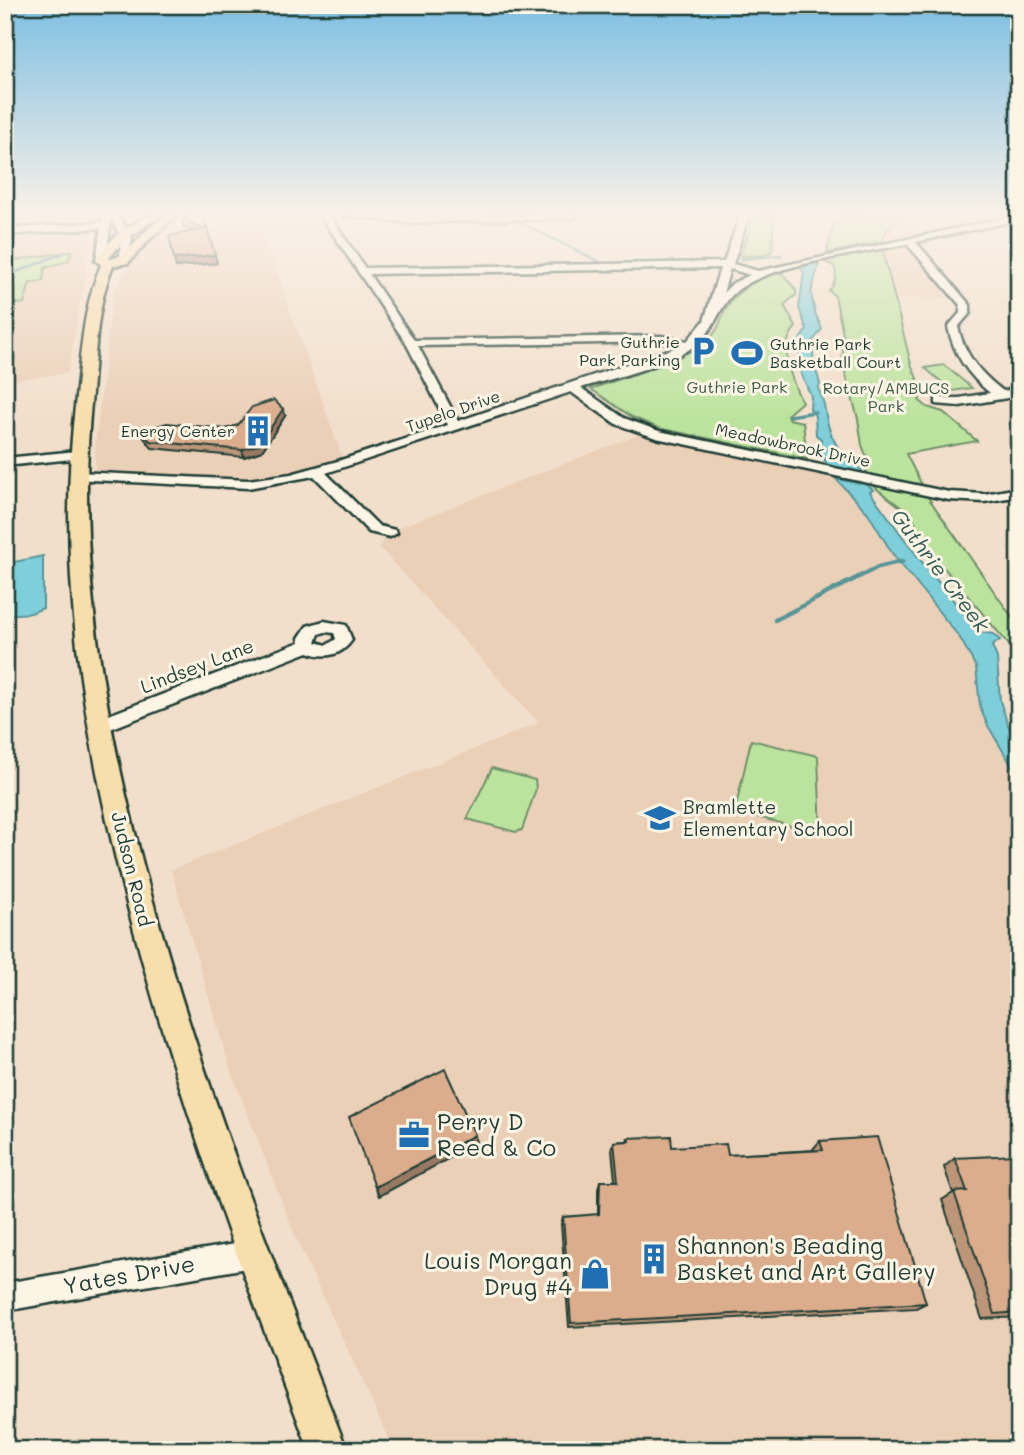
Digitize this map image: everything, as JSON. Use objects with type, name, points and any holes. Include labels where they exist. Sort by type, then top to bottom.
[{"type":"main road","name":"Judson Road","points":[[100,283],[82,399],[77,466],[85,619],[99,726],[116,807],[155,961],[207,1126],[252,1254],[328,1450]]},
{"type":"street","points":[[369,283],[411,343],[455,427]]},
{"type":"street","points":[[411,343],[661,339],[690,345],[704,333],[714,309],[720,283]]},
{"type":"street","points":[[714,309],[732,289],[742,283]]},
{"type":"street","points":[[947,283],[964,302],[966,311],[953,327],[963,359],[973,373],[1000,396]]},
{"type":"street","name":"Tupelo Drive","points":[[5,462],[77,466],[238,485],[279,481],[318,472],[455,427],[663,357],[690,345]]},
{"type":"street","name":"Meadowbrook Drive","points":[[572,387],[620,421],[656,434],[949,496],[979,498],[1019,492]]},
{"type":"street","points":[[940,401],[958,402],[1019,392]]},
{"type":"street","points":[[318,472],[374,529],[390,533]]},
{"type":"street","name":"Lindsey Lane","points":[[99,726],[309,645]]},
{"type":"street","name":"Yates Drive","points":[[5,1297],[252,1254]]},
{"type":"shaded area","points":[[5,283],[84,283],[68,373],[5,381]]},
{"type":"shaded area","points":[[119,283],[281,283],[343,460],[299,473],[239,480],[95,472],[95,446],[113,294]]},
{"type":"shaded area","points":[[891,283],[937,283],[948,297],[895,299]]},
{"type":"shaded area","points":[[638,435],[850,482],[958,619],[1019,767],[1019,1450],[394,1450],[297,1241],[230,1069],[171,870],[539,723],[379,547],[390,531]]},
{"type":"green space","points":[[5,283],[31,283],[24,303],[5,305]]},
{"type":"green space","name":"Guthrie Park","points":[[755,283],[790,283],[796,290],[796,295],[784,305],[796,327],[790,335],[787,353],[794,384],[802,402],[787,415],[789,419],[803,422],[807,459],[658,428],[632,417],[591,389],[681,356],[708,340],[717,329],[727,308],[743,290]]},
{"type":"green space","name":"Rotary/AMBUCS Park","points":[[891,283],[911,364],[923,393],[919,400],[927,407],[943,412],[977,441],[906,454],[923,487],[865,473],[870,466],[862,445],[858,419],[842,361],[844,339],[835,296],[829,291],[833,285]]},
{"type":"green space","points":[[944,365],[972,388],[952,391],[925,368]]},
{"type":"green space","points":[[869,483],[927,496],[1019,627],[1019,662],[1010,646],[933,555],[911,515]]},
{"type":"green space","points":[[751,740],[818,756],[821,834],[735,811]]},
{"type":"green space","points":[[492,768],[535,780],[536,789],[522,830],[516,832],[467,819]]},
{"type":"water","points":[[802,283],[814,283],[811,293],[822,329],[813,341],[813,360],[820,384],[818,389],[835,443],[862,473],[828,467],[820,450],[821,439],[816,435],[815,416],[810,409],[811,396],[800,371],[803,367],[799,343],[807,330],[799,308]]},
{"type":"water","points":[[836,479],[868,485],[873,490],[870,492],[917,556],[979,632],[993,634],[1000,640],[992,646],[997,658],[1000,701],[1008,725],[1019,743],[1019,778],[987,724],[980,707],[976,667],[960,638],[892,553],[868,513]]},
{"type":"water","points":[[43,556],[43,608],[31,613],[5,615],[5,564]]},
{"type":"building","points":[[14,301],[11,318],[5,318],[5,302]]},
{"type":"building","name":"Energy Center","points":[[274,400],[283,409],[260,444],[242,450],[150,441],[141,431],[167,423],[226,429],[238,425],[252,407]]},
{"type":"building","name":"Perry D Reed & Co","points":[[445,1069],[475,1135],[375,1187],[349,1117]]},
{"type":"building","points":[[671,1136],[672,1147],[726,1144],[728,1155],[823,1150],[820,1141],[877,1137],[926,1303],[571,1323],[563,1217],[599,1214],[600,1181],[618,1181],[614,1142],[629,1141],[628,1138]]},
{"type":"building","points":[[1016,1155],[1019,1161],[1019,1312],[995,1314],[954,1192],[967,1191],[955,1158]]},
{"type":"waterway","points":[[5,288],[9,283]]},
{"type":"waterway","points":[[789,416],[815,412]]},
{"type":"waterway","points":[[775,620],[878,567],[903,561]]},
{"type":"waterway","points":[[1012,633],[1019,631]]},
{"type":"place","name":"Guthrie Park Parking","points":[[703,351]]},
{"type":"place","name":"Guthrie Park Basketball Court","points":[[747,353]]},
{"type":"place","name":"Energy Center","points":[[258,431]]},
{"type":"place","name":"Bramlette Elementary School","points":[[660,818]]},
{"type":"place","name":"Perry D Reed & Co","points":[[414,1135]]},
{"type":"place","name":"Shannon's Beading Basket and Art Gallery","points":[[654,1259]]},
{"type":"place","name":"Louis Morgan Drug #4","points":[[595,1274]]},
{"type":"water label","name":"Guthrie Creek","points":[[940,571]]}]
